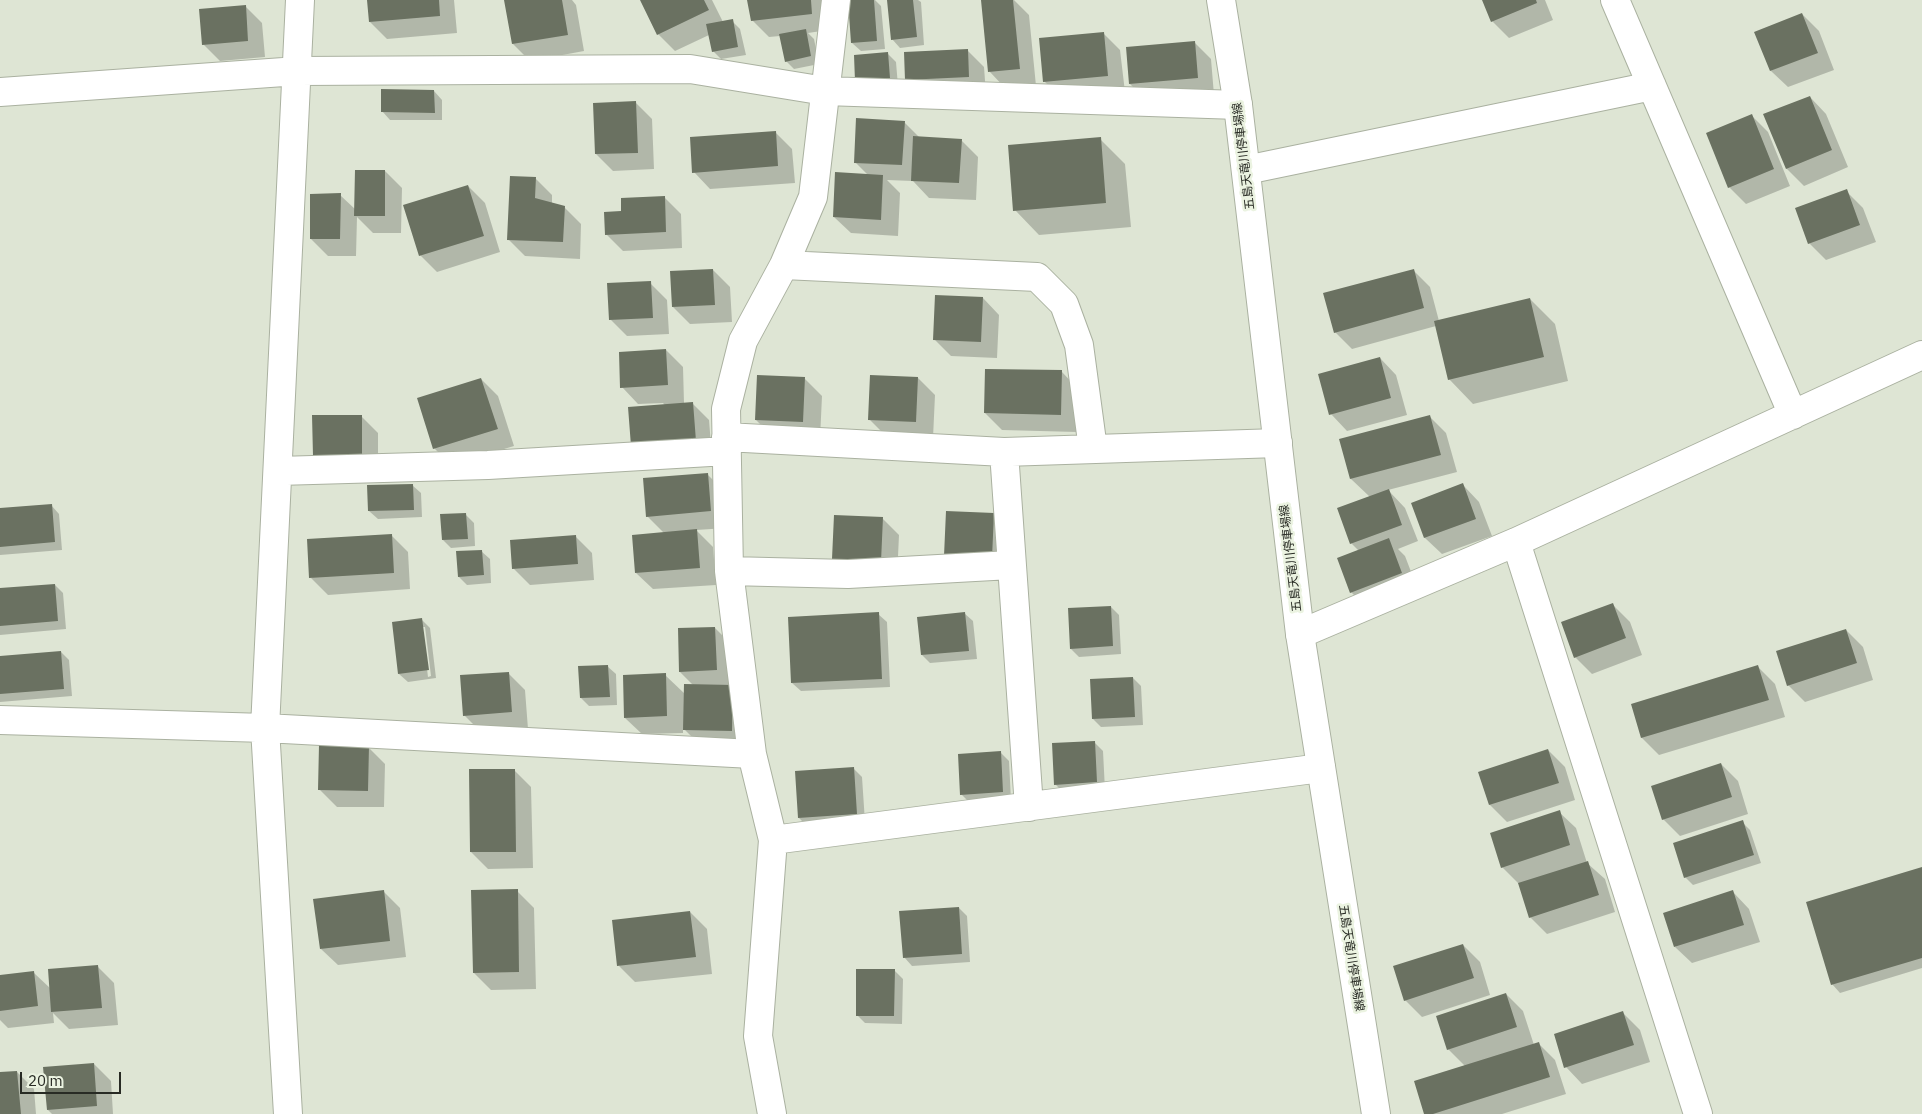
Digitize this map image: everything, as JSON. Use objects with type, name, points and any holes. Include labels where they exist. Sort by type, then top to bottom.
[{"type":"street","points":[[288,1114],[265,728],[300,0]]},
{"type":"street","points":[[772,1114],[758,1036],[773,840],[752,754],[729,571],[726,409],[743,341],[784,265],[813,197],[836,0]]},
{"type":"street","name":"五島天竜川停車場線","points":[[1221,0],[1238,105],[1300,634],[1376,1114]]},
{"type":"street","points":[[1615,0],[1793,415]]},
{"type":"street","points":[[0,92],[298,71],[690,69],[825,92],[1238,105]]},
{"type":"street","points":[[1246,170],[1652,86]]},
{"type":"street","points":[[784,265],[1037,278],[1064,304],[1079,346],[1093,449]]},
{"type":"street","points":[[1300,634],[1516,542],[1922,355]]},
{"type":"street","points":[[278,471],[488,465],[726,444],[1004,452],[1278,443]]},
{"type":"street","points":[[1004,452],[1029,807]]},
{"type":"street","points":[[1516,542],[1698,1114]]},
{"type":"street","points":[[729,571],[848,574],[1011,565]]},
{"type":"street","points":[[0,720],[265,728],[752,754]]},
{"type":"street","points":[[773,840],[1321,768]]},
{"type":"building","points":[[367,0],[439,0],[440,16],[369,22]]},
{"type":"building","points":[[504,0],[562,0],[568,35],[512,44]]},
{"type":"building","points":[[640,0],[704,0],[709,10],[657,35]]},
{"type":"building","points":[[747,0],[811,0],[812,14],[751,21]]},
{"type":"building","points":[[848,0],[874,0],[877,41],[851,43]]},
{"type":"building","points":[[887,0],[913,0],[917,37],[891,40]]},
{"type":"building","points":[[981,0],[1013,0],[1020,69],[988,72]]},
{"type":"building","points":[[1482,0],[1536,0],[1537,3],[1491,22]]},
{"type":"building","points":[[246,5],[248,41],[202,45],[199,9]]},
{"type":"building","points":[[1802,13],[1818,53],[1770,71],[1754,32]]},
{"type":"building","points":[[733,19],[738,47],[712,52],[706,24]]},
{"type":"building","points":[[806,29],[811,56],[785,62],[779,34]]},
{"type":"building","points":[[1104,32],[1108,76],[1043,82],[1039,38]]},
{"type":"building","points":[[1195,41],[1198,78],[1129,84],[1126,47]]},
{"type":"building","points":[[968,49],[969,77],[905,80],[904,52]]},
{"type":"building","points":[[888,52],[890,78],[855,81],[854,55]]},
{"type":"building","points":[[381,89],[434,90],[435,113],[381,112]]},
{"type":"building","points":[[1810,96],[1832,150],[1786,169],[1763,114]]},
{"type":"building","points":[[636,101],[638,153],[595,154],[593,103]]},
{"type":"building","points":[[1752,114],[1774,169],[1728,188],[1706,133]]},
{"type":"building","points":[[856,118],[905,121],[902,165],[854,163]]},
{"type":"building","points":[[776,131],[778,166],[692,173],[690,137]]},
{"type":"building","points":[[913,136],[962,139],[959,183],[911,181]]},
{"type":"building","points":[[1101,137],[1106,203],[1013,211],[1008,145]]},
{"type":"building","points":[[355,170],[385,170],[385,216],[354,216]]},
{"type":"building","points":[[835,172],[883,175],[881,220],[833,217]]},
{"type":"building","points":[[510,176],[536,177],[535,198],[565,206],[563,242],[507,240]]},
{"type":"building","points":[[468,185],[484,236],[419,256],[403,205]]},
{"type":"building","points":[[1847,189],[1860,225],[1808,244],[1795,208]]},
{"type":"building","points":[[341,193],[340,239],[310,239],[310,194]]},
{"type":"building","points":[[665,196],[666,232],[605,235],[604,212],[621,211],[621,198]]},
{"type":"building","points":[[713,269],[715,305],[672,307],[670,271]]},
{"type":"building","points":[[1414,269],[1424,308],[1334,333],[1323,293]]},
{"type":"building","points":[[651,281],[653,318],[609,320],[607,283]]},
{"type":"building","points":[[935,295],[983,297],[981,342],[933,340]]},
{"type":"building","points":[[1530,298],[1544,357],[1448,380],[1434,321]]},
{"type":"building","points":[[666,349],[668,385],[620,388],[619,352]]},
{"type":"building","points":[[1380,357],[1391,398],[1329,415],[1318,374]]},
{"type":"building","points":[[985,369],[1062,370],[1061,415],[984,413]]},
{"type":"building","points":[[757,375],[805,377],[803,422],[755,420]]},
{"type":"building","points":[[870,375],[918,377],[916,422],[868,420]]},
{"type":"building","points":[[481,378],[498,429],[433,449],[417,398]]},
{"type":"building","points":[[693,402],[696,441],[631,446],[628,407]]},
{"type":"building","points":[[312,415],[362,415],[362,455],[313,456]]},
{"type":"building","points":[[1430,415],[1441,455],[1350,479],[1339,439]]},
{"type":"building","points":[[708,473],[711,511],[646,517],[643,478]]},
{"type":"building","points":[[1463,483],[1476,519],[1424,538],[1411,503]]},
{"type":"building","points":[[413,484],[414,510],[368,511],[367,485]]},
{"type":"building","points":[[1389,489],[1402,525],[1350,544],[1337,508]]},
{"type":"building","points":[[52,504],[55,542],[0,547],[0,508]]},
{"type":"building","points":[[946,511],[994,513],[992,558],[944,556]]},
{"type":"building","points":[[466,513],[468,539],[442,540],[440,514]]},
{"type":"building","points":[[834,515],[883,517],[881,562],[832,559]]},
{"type":"building","points":[[697,529],[700,568],[635,573],[632,535]]},
{"type":"building","points":[[392,534],[394,573],[309,578],[307,539]]},
{"type":"building","points":[[576,535],[578,564],[512,569],[510,540]]},
{"type":"building","points":[[1389,538],[1402,573],[1350,593],[1337,558]]},
{"type":"building","points":[[482,550],[484,575],[458,577],[456,551]]},
{"type":"building","points":[[55,584],[58,621],[0,626],[0,588]]},
{"type":"building","points":[[1613,603],[1626,638],[1574,658],[1561,622]]},
{"type":"building","points":[[1111,606],[1113,646],[1070,649],[1068,608]]},
{"type":"building","points":[[879,612],[882,679],[791,683],[788,617]]},
{"type":"building","points":[[965,612],[969,651],[921,655],[917,617]]},
{"type":"building","points":[[422,618],[429,670],[398,674],[392,622]]},
{"type":"building","points":[[715,627],[717,670],[679,672],[678,628]]},
{"type":"building","points":[[1846,629],[1857,663],[1787,686],[1776,651]]},
{"type":"building","points":[[61,651],[64,689],[0,694],[0,656]]},
{"type":"building","points":[[608,665],[610,697],[580,698],[578,666]]},
{"type":"building","points":[[1758,665],[1769,700],[1641,738],[1631,704]]},
{"type":"building","points":[[509,672],[512,712],[463,716],[460,675]]},
{"type":"building","points":[[666,673],[667,716],[624,718],[623,675]]},
{"type":"building","points":[[1133,677],[1135,717],[1092,719],[1090,679]]},
{"type":"building","points":[[684,684],[733,685],[732,731],[683,730]]},
{"type":"building","points":[[1095,741],[1097,782],[1054,785],[1052,743]]},
{"type":"building","points":[[319,745],[369,746],[368,791],[318,790]]},
{"type":"building","points":[[1548,749],[1559,783],[1489,805],[1478,772]]},
{"type":"building","points":[[1001,751],[1003,792],[960,795],[958,754]]},
{"type":"building","points":[[1721,763],[1732,797],[1662,820],[1651,786]]},
{"type":"building","points":[[854,767],[857,814],[798,818],[795,771]]},
{"type":"building","points":[[469,769],[515,769],[516,852],[470,852]]},
{"type":"building","points":[[1560,810],[1570,845],[1501,868],[1490,833]]},
{"type":"building","points":[[1743,820],[1754,855],[1684,878],[1673,843]]},
{"type":"building","points":[[1588,861],[1599,895],[1529,918],[1518,883]]},
{"type":"building","points":[[1922,867],[1922,958],[1831,985],[1806,902]]},
{"type":"building","points":[[518,889],[519,972],[473,973],[471,890]]},
{"type":"building","points":[[384,890],[390,941],[320,949],[313,899]]},
{"type":"building","points":[[1733,890],[1744,925],[1674,947],[1663,913]]},
{"type":"building","points":[[959,907],[962,954],[903,958],[899,911]]},
{"type":"building","points":[[690,911],[696,957],[617,966],[612,920]]},
{"type":"building","points":[[1463,944],[1474,978],[1404,1001],[1393,966]]},
{"type":"building","points":[[98,965],[102,1008],[51,1012],[48,969]]},
{"type":"building","points":[[856,969],[895,969],[894,1016],[856,1016]]},
{"type":"building","points":[[34,971],[38,1006],[0,1011],[0,975]]},
{"type":"building","points":[[1506,993],[1517,1027],[1447,1050],[1436,1016]]},
{"type":"building","points":[[1623,1011],[1634,1045],[1564,1068],[1554,1034]]},
{"type":"building","points":[[1539,1042],[1550,1077],[1433,1114],[1424,1114],[1414,1081]]},
{"type":"building","points":[[94,1063],[97,1106],[47,1110],[43,1067]]},
{"type":"building","points":[[17,1071],[21,1114],[0,1114],[0,1072]]}]
